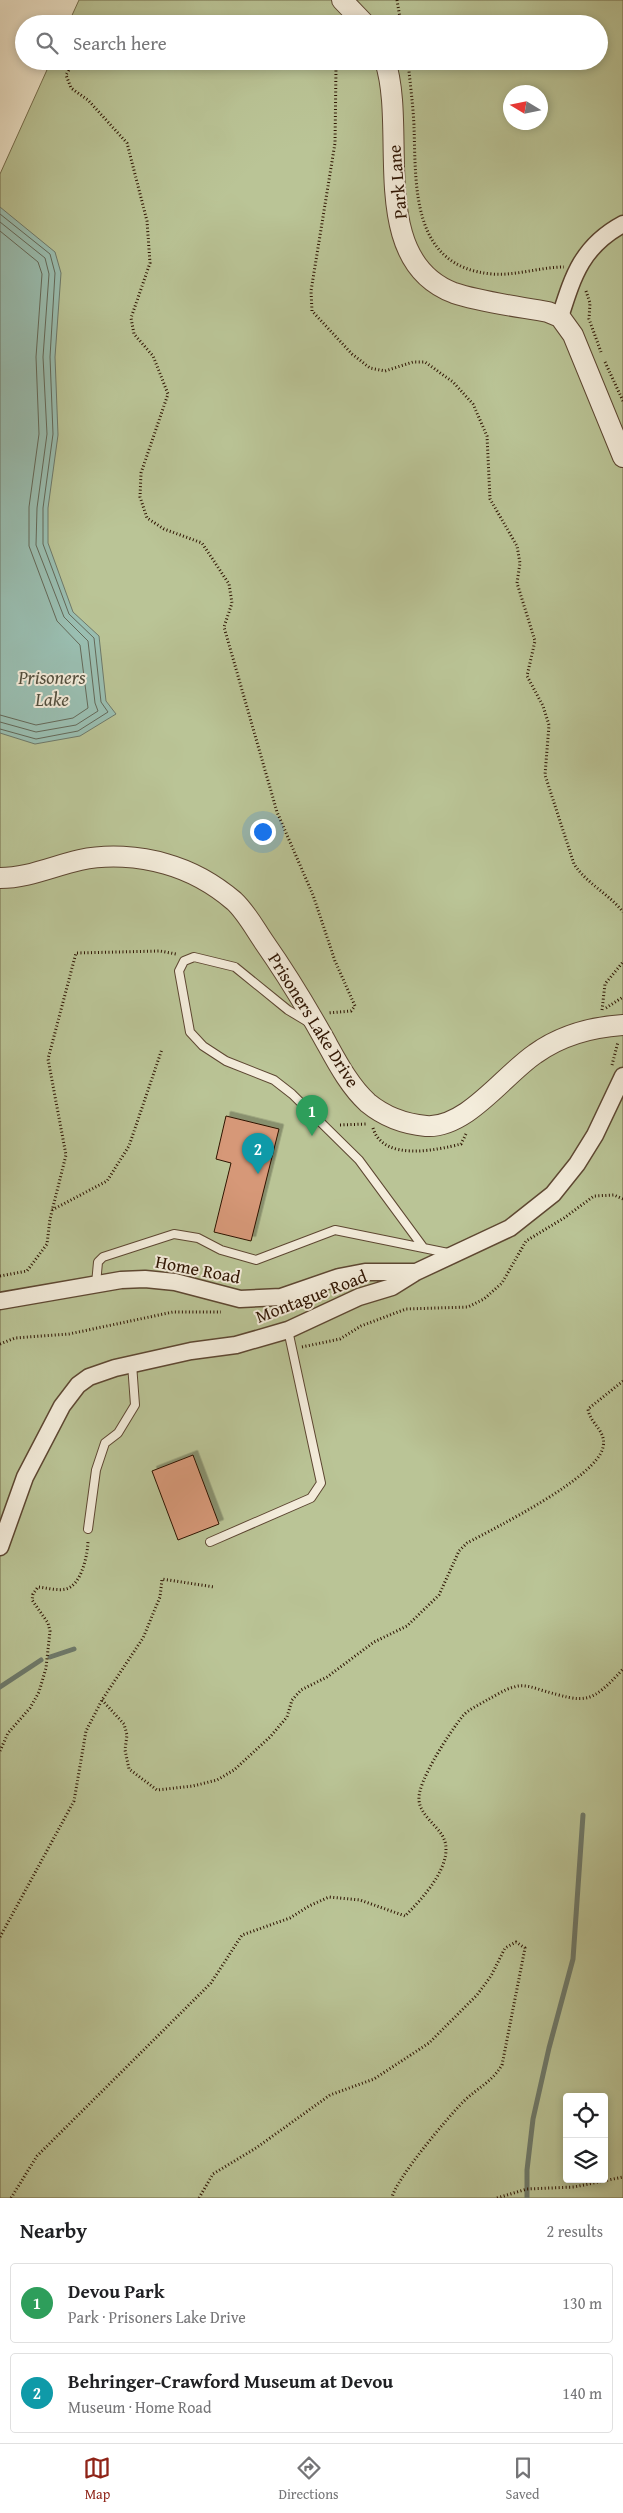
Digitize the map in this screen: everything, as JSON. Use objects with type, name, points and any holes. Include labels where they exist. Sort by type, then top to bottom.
[{"type":"street","points":[[342,0],[356,15]]},
{"type":"street","name":"Park Lane","points":[[387,70],[392,88],[395,201],[402,234],[410,254],[423,271],[437,284],[455,293],[548,312],[560,317]]},
{"type":"street","points":[[623,224],[600,239],[590,249],[574,274],[560,317],[573,335],[623,457]]},
{"type":"street","name":"Prisoners Lake Drive","points":[[0,878],[19,877],[81,860],[115,857],[144,859],[184,870],[211,883],[235,903],[281,967],[297,1009],[319,1029],[340,1068],[368,1102],[402,1122],[428,1126],[441,1124],[463,1114],[536,1053],[567,1036],[595,1028],[623,1025]]},
{"type":"street","name":"Montague Road","points":[[0,1547],[26,1477],[62,1406],[78,1385],[89,1377],[132,1364],[191,1351],[236,1344],[288,1330],[359,1297],[392,1287],[416,1272],[510,1228],[553,1194],[577,1164],[596,1135],[623,1076]]},
{"type":"street","name":"Home Road","points":[[0,1301],[121,1280],[145,1279],[175,1282],[240,1299],[282,1298],[339,1277],[365,1272],[416,1272]]},
{"type":"lane","points":[[297,1009],[235,967],[194,957],[184,961],[179,971],[190,1032],[202,1046],[226,1061],[274,1080],[292,1094],[359,1160],[423,1247]]},
{"type":"lane","points":[[96,1284],[98,1262],[103,1256],[174,1234],[198,1238],[221,1250],[256,1260],[321,1233],[335,1230],[423,1247],[436,1252],[454,1254]]},
{"type":"lane","points":[[210,1542],[311,1498],[321,1483],[288,1330]]},
{"type":"lane","points":[[88,1529],[96,1470],[105,1443],[118,1433],[135,1405],[132,1364]]},
{"type":"path","points":[[397,0],[400,15]]},
{"type":"path","points":[[69,70],[66,75],[71,88],[88,100],[127,143],[147,221],[150,264],[130,318],[134,334],[153,356],[168,394],[141,473],[140,497],[147,518],[164,529],[202,543],[230,584],[232,603],[224,627],[277,812],[313,894],[335,962],[355,1006],[350,1011],[341,1014],[297,1009]]},
{"type":"path","points":[[336,70],[335,143],[310,291],[312,311],[352,354],[370,368],[385,371],[413,362],[425,362],[453,382],[473,404],[487,436],[490,499],[517,546],[520,563],[517,584],[534,641],[527,676],[543,706],[549,725],[545,775],[574,864],[582,876],[617,904],[623,912]]},
{"type":"path","points":[[409,70],[413,108],[417,196],[426,227],[434,245],[456,266],[491,274],[509,274],[564,267]]},
{"type":"path","points":[[585,288],[590,303],[589,320],[623,401]]},
{"type":"path","points":[[0,1276],[27,1271],[46,1244],[52,1210],[66,1155],[48,1059],[76,953],[160,951],[194,957]]},
{"type":"path","points":[[623,962],[605,984],[602,1012],[623,997]]},
{"type":"path","points":[[52,1210],[107,1181],[129,1146],[162,1049]]},
{"type":"path","points":[[346,1125],[372,1124]]},
{"type":"path","points":[[292,1347],[314,1346],[340,1339],[361,1326],[406,1309],[468,1307],[484,1299],[502,1283],[526,1241],[564,1218],[594,1196],[614,1195],[623,1199]]},
{"type":"path","points":[[0,1344],[14,1338],[69,1334],[173,1312],[226,1312]]},
{"type":"path","points":[[254,1314],[273,1317],[288,1330]]},
{"type":"path","points":[[102,1700],[124,1724],[127,1735],[125,1750],[128,1769],[157,1790],[209,1782],[234,1770],[270,1737],[287,1717],[292,1700],[301,1690],[327,1677],[374,1642],[408,1626],[439,1595],[459,1551],[467,1543],[574,1481],[595,1464],[603,1448],[603,1438],[589,1417],[588,1409],[623,1381]]},
{"type":"path","points":[[0,1751],[8,1733],[30,1708],[39,1692],[46,1668],[50,1631],[48,1623],[32,1600],[32,1594],[38,1587],[57,1590],[68,1589],[72,1585],[86,1559],[88,1529]]},
{"type":"path","points":[[0,1937],[74,1801],[86,1731],[102,1700],[143,1638],[160,1597],[162,1579],[214,1587]]},
{"type":"path","points":[[11,2198],[37,2156],[113,2078],[154,2042],[211,1983],[242,1935],[283,1921],[309,1906],[330,1897],[360,1900],[406,1916],[428,1893],[443,1864],[446,1850],[443,1836],[425,1814],[419,1801],[420,1785],[463,1714],[514,1687],[527,1686],[576,1700],[601,1693],[623,1669]]},
{"type":"path","points":[[199,2198],[213,2174],[256,2148],[330,2095],[374,2079],[429,2044],[477,1995],[491,1976],[505,1948],[516,1942],[525,1948],[502,2065],[493,2079],[464,2101],[399,2180],[392,2198]]},
{"type":"path","points":[[497,2198],[527,2189],[574,2187],[623,2177]]},
{"type":"green space","points":[[79,0],[623,0],[623,2198],[0,2198],[0,174],[47,70],[608,70],[608,15],[72,15]]},
{"type":"water","name":"Prisoners Lake","points":[[0,207],[55,252],[61,273],[55,357],[58,435],[48,508],[48,543],[73,612],[99,636],[106,701],[116,714],[80,736],[35,744],[0,733]]},
{"type":"building","points":[[226,1116],[279,1129],[251,1241],[214,1232],[231,1163],[216,1159]]},
{"type":"building","points":[[193,1455],[219,1524],[178,1540],[152,1471]]},
{"type":"waterway","points":[[50,1657],[74,1649]]},
{"type":"waterway","points":[[0,1687],[41,1660]]},
{"type":"waterway","points":[[527,2198],[527,2170],[533,2119],[549,2048],[573,1959],[583,1815]]},
{"type":"place","name":"Devou Park","points":[[312,1136]]},
{"type":"place","name":"Behringer-Crawford Museum at Devou","points":[[258,1174]]}]
